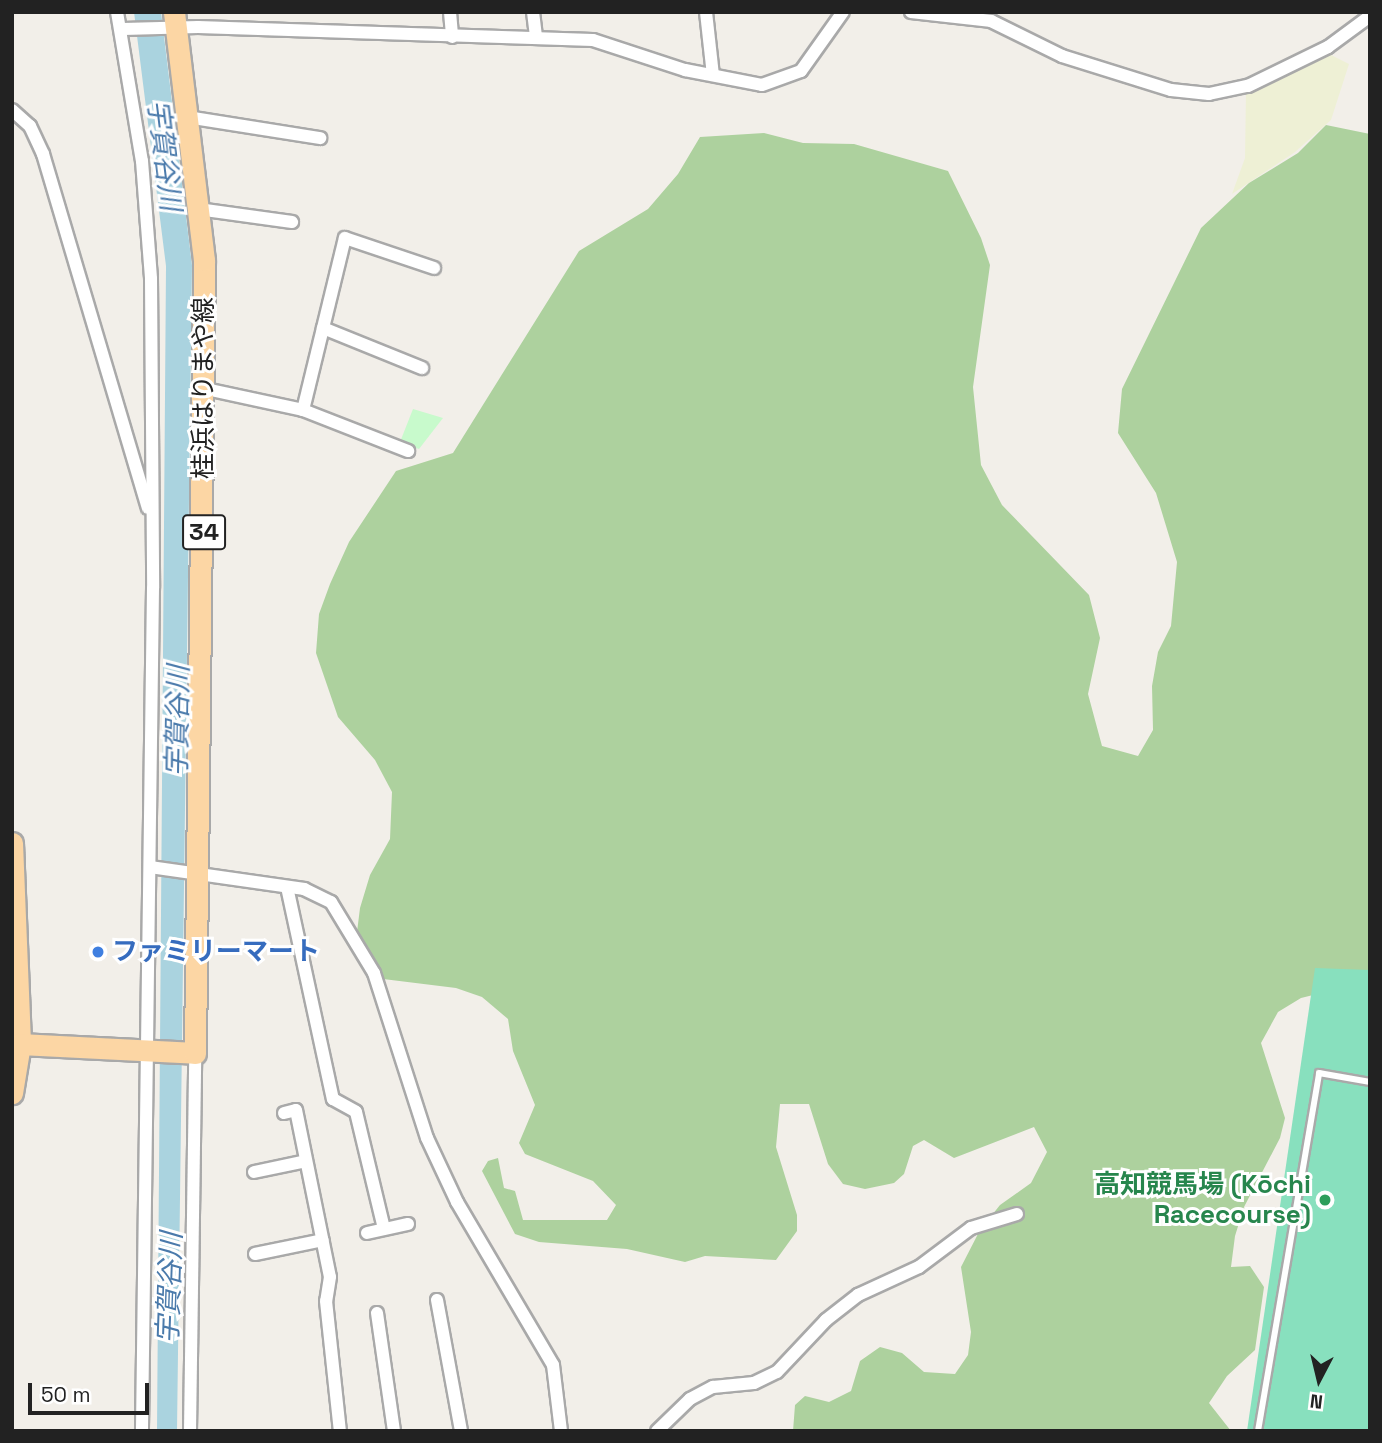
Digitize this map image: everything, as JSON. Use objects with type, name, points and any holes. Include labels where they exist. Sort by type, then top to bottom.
[{"type":"main road","name":"桂浜はりまや線","points":[[172,22],[187,117],[204,260],[206,389],[190,1053]]},
{"type":"main road","points":[[12,843],[16,1043],[12,1093]]},
{"type":"main road","points":[[16,1043],[190,1053]]},
{"type":"street","points":[[117,12],[127,29],[142,161],[151,279],[152,1051],[142,1431]]},
{"type":"street","points":[[450,12],[452,37]]},
{"type":"street","points":[[533,12],[536,37]]},
{"type":"street","points":[[706,12],[713,75]]},
{"type":"street","points":[[127,29],[172,22],[452,37],[593,40],[685,70],[762,85],[778,83],[801,71],[843,12]]},
{"type":"street","points":[[911,12],[991,20],[1062,57],[1171,90],[1209,94],[1248,86],[1328,47],[1370,16]]},
{"type":"street","points":[[12,110],[30,126],[43,154],[152,522]]},
{"type":"street","points":[[187,117],[320,138]]},
{"type":"street","points":[[198,209],[292,222]]},
{"type":"street","points":[[303,410],[345,238],[434,268]]},
{"type":"street","points":[[323,328],[422,368]]},
{"type":"street","points":[[206,389],[303,410],[408,451]]},
{"type":"street","points":[[150,867],[193,871],[287,887],[320,894],[331,902],[374,973],[427,1138],[457,1202],[553,1365],[561,1431]]},
{"type":"street","points":[[287,887],[333,1100],[356,1112],[384,1229]]},
{"type":"street","points":[[190,1053],[190,1431]]},
{"type":"street","points":[[284,1113],[296,1110],[330,1277],[326,1301],[340,1431]]},
{"type":"street","points":[[254,1172],[306,1161]]},
{"type":"street","points":[[657,1431],[690,1399],[713,1387],[754,1382],[777,1372],[826,1320],[858,1295],[919,1267],[971,1228],[1017,1214]]},
{"type":"street","points":[[367,1233],[408,1224]]},
{"type":"street","points":[[255,1254],[323,1240]]},
{"type":"street","points":[[437,1300],[461,1431]]},
{"type":"street","points":[[377,1313],[394,1431]]},
{"type":"lane","points":[[1258,1431],[1319,1073],[1370,1082]]},
{"type":"green space","points":[[1325,52],[1349,64],[1331,120],[1295,152],[1232,194],[1245,158],[1246,91]]},
{"type":"green space","points":[[1326,125],[1370,134],[1370,981],[1301,998],[1278,1012],[1261,1043],[1285,1118],[1280,1138],[1244,1207],[1235,1236],[1231,1267],[1250,1266],[1264,1287],[1255,1350],[1227,1376],[1209,1403],[1231,1431],[793,1431],[795,1405],[805,1396],[829,1402],[851,1391],[860,1361],[880,1347],[902,1353],[924,1372],[955,1374],[968,1355],[971,1332],[961,1267],[980,1230],[1000,1205],[1031,1183],[1047,1152],[1034,1127],[954,1158],[924,1140],[913,1146],[904,1174],[894,1183],[865,1189],[843,1184],[828,1164],[809,1104],[780,1104],[776,1147],[797,1215],[797,1231],[776,1260],[705,1256],[685,1262],[627,1249],[539,1242],[515,1234],[482,1171],[488,1161],[498,1158],[504,1188],[515,1191],[523,1220],[607,1220],[616,1205],[593,1181],[525,1154],[519,1143],[535,1105],[513,1051],[508,1019],[482,997],[456,988],[367,977],[355,948],[360,908],[370,875],[390,839],[392,792],[375,760],[338,717],[316,653],[319,614],[330,584],[349,542],[396,471],[453,453],[579,251],[648,209],[678,174],[700,137],[764,133],[803,143],[854,144],[948,171],[981,238],[990,265],[973,387],[981,465],[1002,505],[1089,595],[1100,638],[1088,694],[1102,746],[1138,756],[1153,730],[1152,686],[1158,652],[1171,626],[1177,562],[1156,493],[1118,433],[1122,389],[1201,228],[1249,183],[1298,153]]},
{"type":"green space","points":[[413,409],[443,418],[419,449],[400,442]]},
{"type":"green space","name":"高知競馬場 (Kōchi Racecourse)","points":[[1315,968],[1370,970],[1370,1431],[1247,1431]]},
{"type":"water","name":"宇賀谷川","points":[[134,12],[161,12],[192,265],[177,1431],[157,1431],[166,266]]},
{"type":"place","name":"ファミリーマート","points":[[98,952]]},
{"type":"place","name":"高知競馬場 (Kōchi Racecourse)","points":[[1325,1200]]}]
